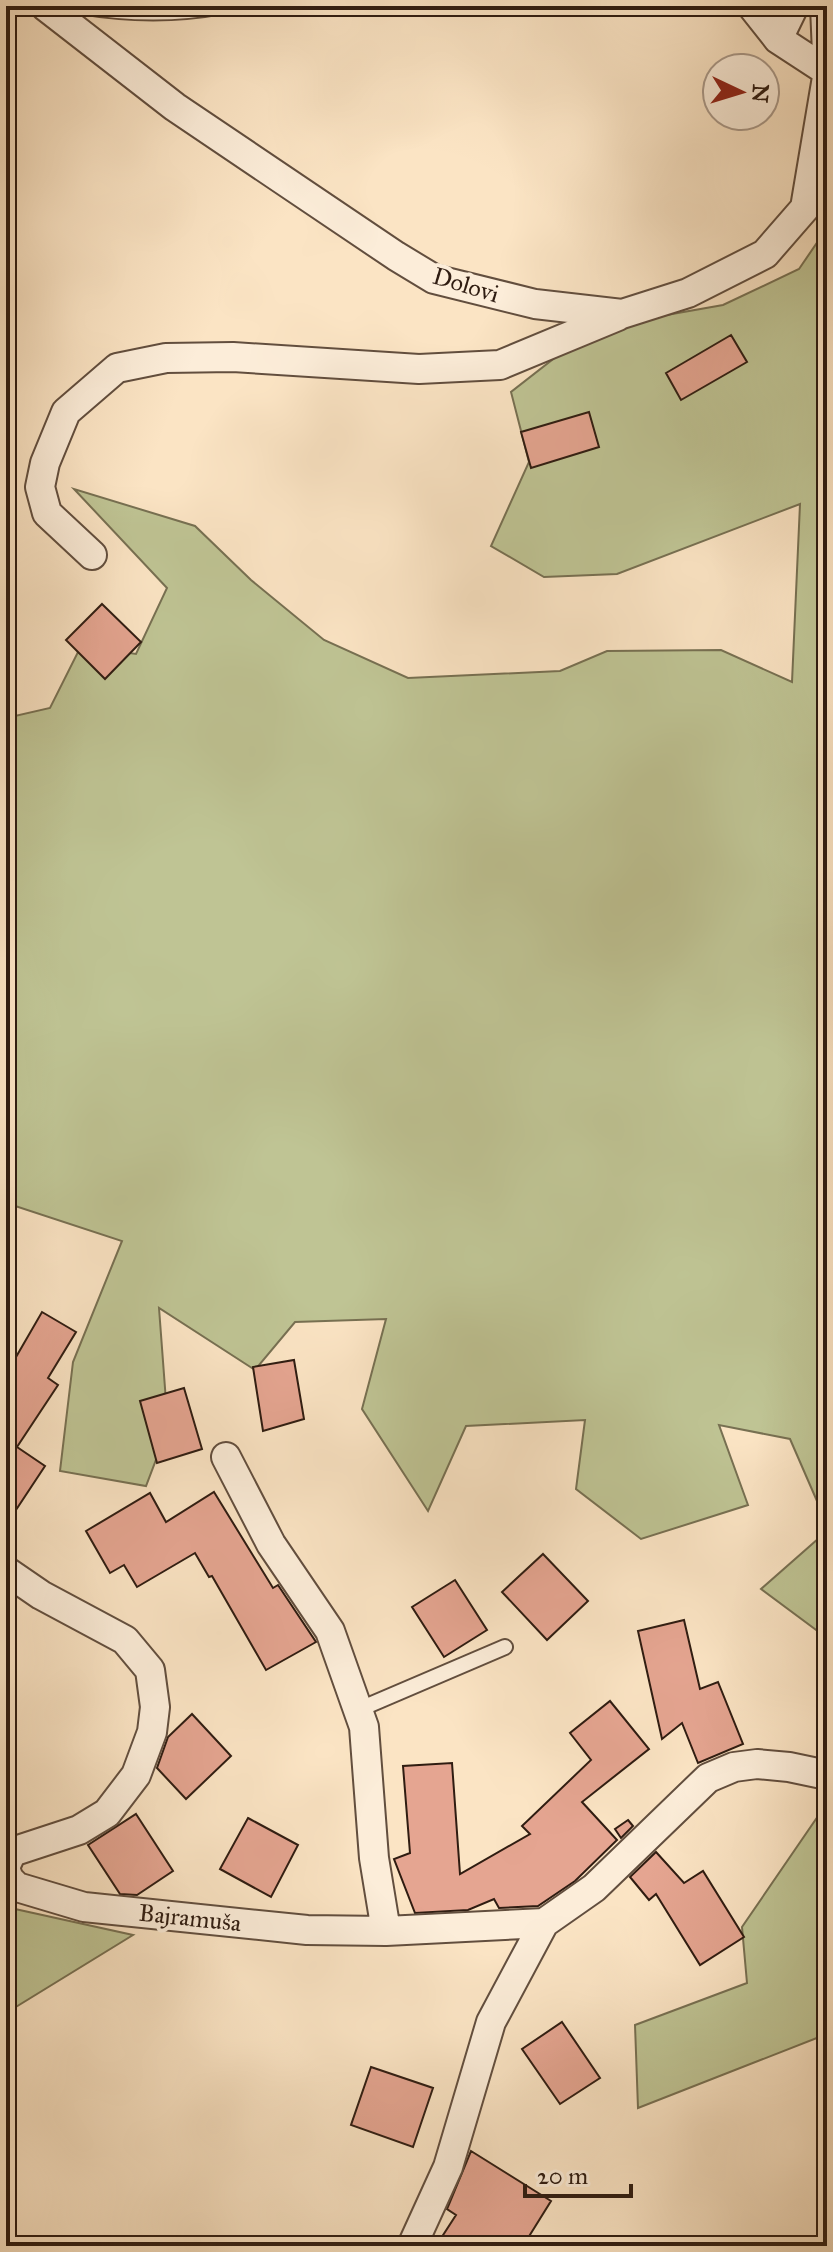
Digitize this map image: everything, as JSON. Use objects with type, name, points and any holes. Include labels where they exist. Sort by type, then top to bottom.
[{"type":"street","name":"Dolovi","points":[[45,6],[175,107],[434,279],[535,304],[622,314],[688,293],[765,254],[805,208],[827,74]]},
{"type":"street","points":[[752,6],[778,39],[827,74]]},
{"type":"street","points":[[778,39],[794,6]]},
{"type":"street","points":[[825,6],[827,54]]},
{"type":"street","points":[[92,555],[47,513],[40,487],[45,463],[66,412],[117,368],[166,358],[233,357],[419,369],[500,365],[622,314]]},
{"type":"street","points":[[226,1457],[271,1544],[330,1631],[360,1709],[374,1858],[386,1931]]},
{"type":"street","points":[[6,1571],[41,1595],[125,1640],[150,1670],[155,1707],[152,1732],[136,1775],[107,1813],[79,1830],[12,1852],[6,1865]]},
{"type":"street","points":[[412,2246],[448,2167],[491,2022],[544,1923],[594,1888],[708,1778],[734,1767],[757,1764],[827,1775]]},
{"type":"street","name":"Bajramuša","points":[[6,1871],[17,1887],[84,1907],[307,1930],[386,1931],[544,1923]]},
{"type":"lane","points":[[79,6],[116,13],[203,10],[223,6]]},
{"type":"lane","points":[[360,1709],[505,1647]]},
{"type":"green space","points":[[827,228],[827,1524],[790,1439],[719,1425],[748,1505],[641,1539],[576,1489],[585,1420],[466,1426],[428,1511],[362,1409],[386,1319],[295,1322],[255,1370],[159,1308],[168,1428],[146,1486],[60,1471],[73,1362],[122,1241],[6,1203],[6,718],[50,708],[81,646],[136,654],[167,588],[74,489],[195,526],[251,580],[324,640],[408,678],[560,671],[607,651],[721,650],[792,682],[800,504],[617,574],[544,577],[491,546],[529,462],[511,392],[593,328],[723,305],[799,269]]},
{"type":"green space","points":[[827,1531],[827,1638],[761,1589]]},
{"type":"green space","points":[[827,1803],[827,2034],[638,2108],[635,2025],[747,1983],[742,1927]]},
{"type":"green space","points":[[6,1907],[133,1935],[6,2013]]},
{"type":"building","points":[[731,335],[747,362],[681,400],[666,373]]},
{"type":"building","points":[[589,412],[599,447],[531,468],[521,432]]},
{"type":"building","points":[[102,604],[141,642],[105,679],[66,640]]},
{"type":"building","points":[[42,1312],[76,1332],[48,1378],[58,1385],[17,1447],[45,1466],[6,1525],[6,1350],[16,1357]]},
{"type":"building","points":[[294,1360],[304,1419],[263,1431],[253,1367]]},
{"type":"building","points":[[184,1388],[202,1449],[157,1463],[140,1401]]},
{"type":"building","points":[[214,1492],[273,1588],[278,1585],[316,1642],[266,1670],[212,1576],[209,1577],[195,1553],[137,1587],[124,1565],[110,1573],[86,1531],[150,1493],[166,1522]]},
{"type":"building","points":[[543,1554],[588,1601],[547,1640],[502,1592]]},
{"type":"building","points":[[455,1580],[487,1630],[444,1657],[412,1607]]},
{"type":"building","points":[[684,1620],[700,1689],[718,1682],[743,1744],[698,1763],[682,1723],[662,1739],[638,1631]]},
{"type":"building","points":[[610,1701],[649,1749],[582,1802],[617,1840],[575,1881],[538,1906],[499,1908],[494,1899],[468,1910],[415,1913],[394,1859],[410,1853],[403,1766],[452,1763],[460,1874],[530,1834],[522,1826],[591,1760],[570,1733]]},
{"type":"building","points":[[192,1714],[231,1756],[186,1799],[157,1768],[168,1737]]},
{"type":"building","points":[[136,1814],[173,1871],[137,1895],[120,1894],[88,1845]]},
{"type":"building","points":[[248,1818],[298,1845],[271,1897],[220,1869]]},
{"type":"building","points":[[628,1820],[633,1826],[621,1838],[615,1829]]},
{"type":"building","points":[[656,1852],[684,1883],[703,1871],[744,1937],[700,1965],[656,1894],[649,1900],[630,1877]]},
{"type":"building","points":[[562,2022],[600,2078],[560,2104],[522,2049]]},
{"type":"building","points":[[371,2067],[433,2088],[413,2147],[351,2125]]},
{"type":"building","points":[[471,2151],[551,2201],[523,2246],[436,2246],[456,2215],[447,2209]]}]
